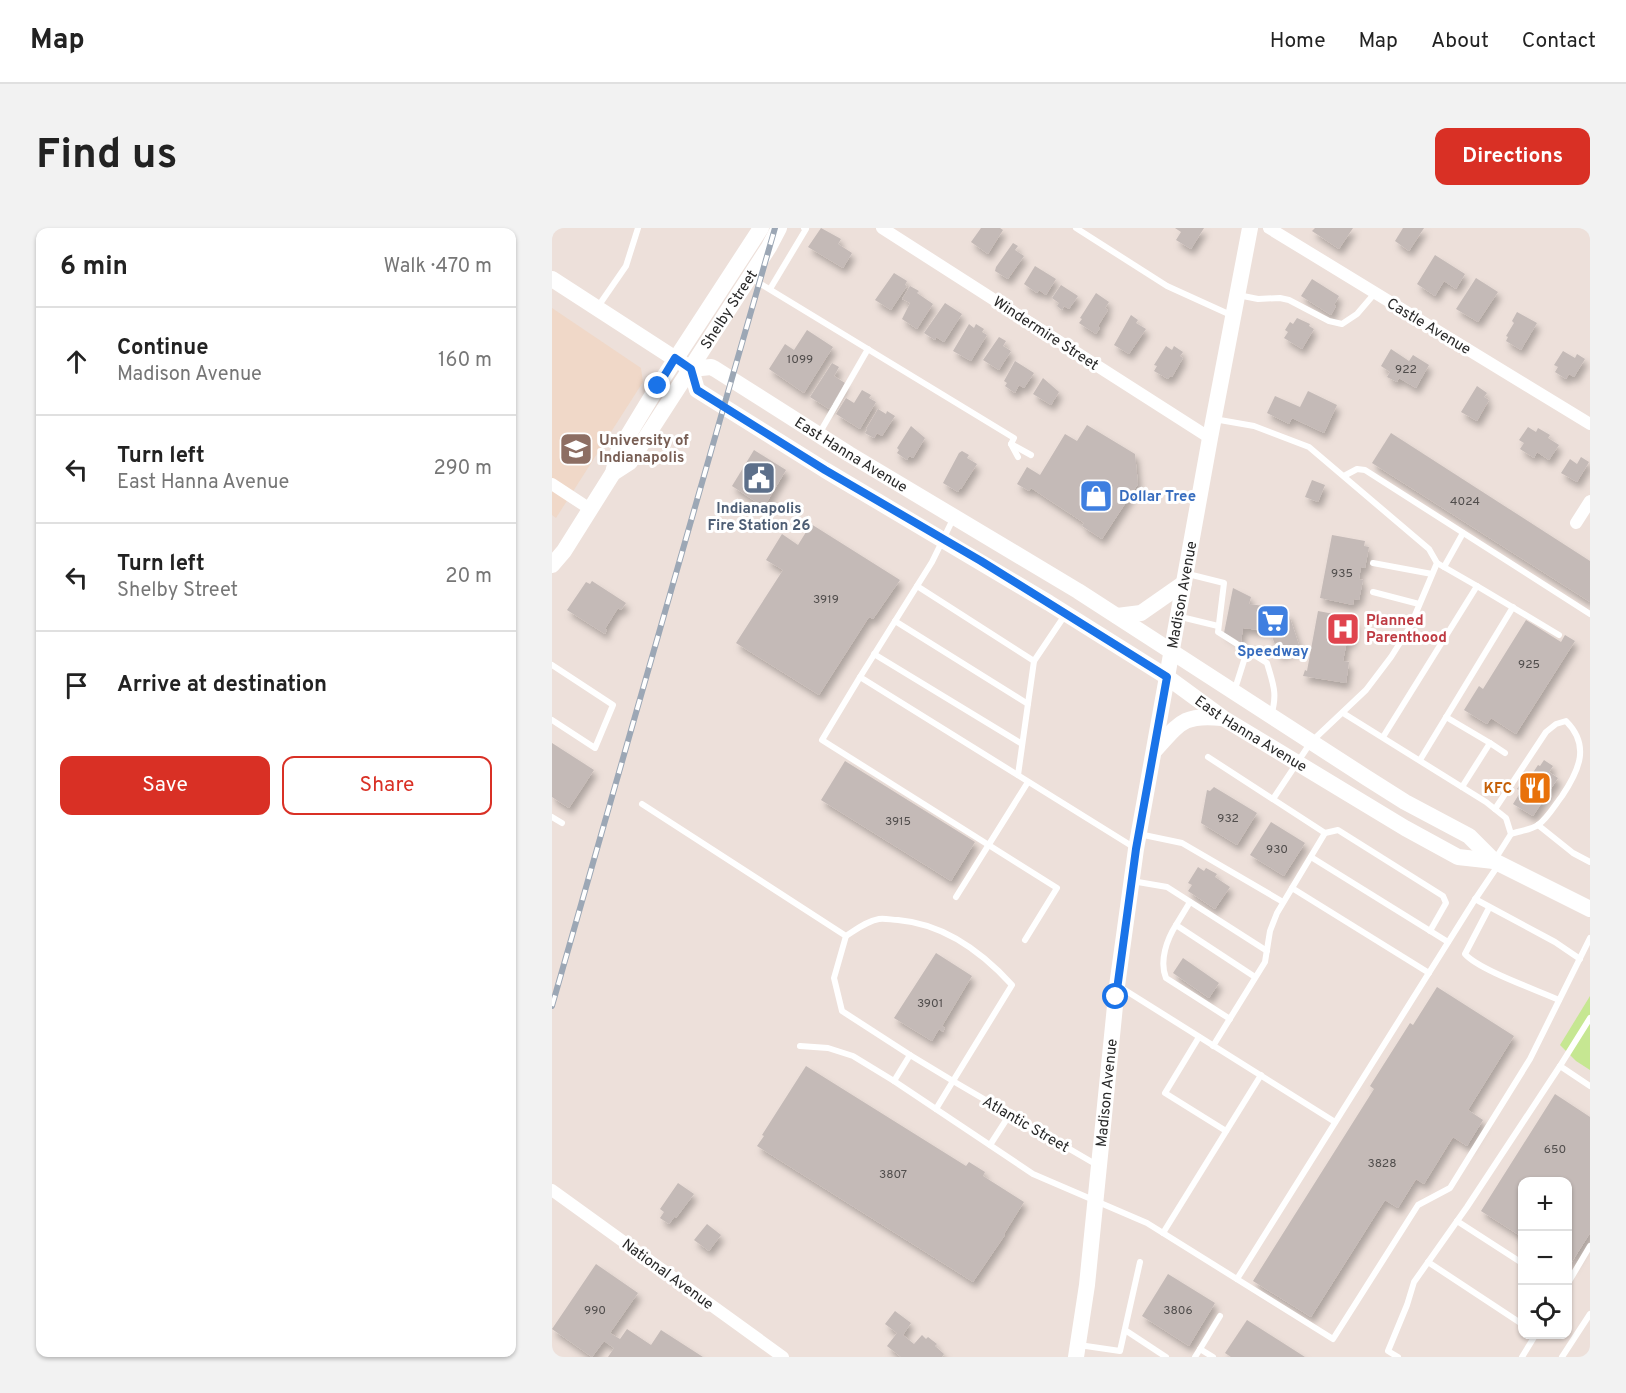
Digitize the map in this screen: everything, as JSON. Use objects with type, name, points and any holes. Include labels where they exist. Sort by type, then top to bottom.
[{"type":"main road","name":"Shelby Street","points":[[552,577],[564,551],[613,473],[618,452],[675,358],[761,228]]},
{"type":"main road","name":"Shelby Street","points":[[613,473],[630,462],[770,247],[779,228]]},
{"type":"main road","name":"Madison Avenue","points":[[1077,1351],[1100,1167],[1117,986],[1132,880],[1171,652],[1250,228]]},
{"type":"main road","name":"East Hanna Avenue","points":[[552,279],[691,369],[697,390],[825,470],[1066,613],[1167,677],[1223,718],[1296,764],[1404,828],[1458,856],[1497,863],[1590,909]]},
{"type":"main road","name":"East Hanna Avenue","points":[[691,369],[711,367],[1117,616],[1406,802],[1469,836],[1497,863]]},
{"type":"main road","name":"Shelby Street","points":[[552,565],[564,551]]},
{"type":"main road","points":[[1117,616],[1141,613],[1185,578]]},
{"type":"main road","points":[[1155,750],[1180,724],[1187,720],[1199,716],[1223,718]]},
{"type":"street","name":"Windermire Street","points":[[882,228],[1210,438]]},
{"type":"street","name":"Castle Avenue","points":[[1269,228],[1590,424]]},
{"type":"street","points":[[552,484],[590,509]]},
{"type":"street","points":[[1576,523],[1590,501]]},
{"type":"street","name":"National Avenue","points":[[552,1190],[783,1357]]},
{"type":"lane","points":[[597,308],[626,266],[638,228]]},
{"type":"lane","points":[[770,289],[806,229],[804,228]]},
{"type":"lane","points":[[1076,228],[1167,286],[1233,316]]},
{"type":"lane","points":[[750,277],[1014,438],[1011,444]]},
{"type":"lane","points":[[1238,295],[1258,299],[1280,298],[1294,301],[1336,324],[1349,321],[1375,293]]},
{"type":"lane","points":[[819,434],[868,349]]},
{"type":"lane","points":[[1214,419],[1254,426],[1309,447],[1429,549],[1437,563],[1559,635]]},
{"type":"lane","points":[[1011,444],[1031,455]]},
{"type":"lane","points":[[1011,444],[1018,458]]},
{"type":"lane","points":[[1344,477],[1357,469],[1365,470],[1590,614]]},
{"type":"lane","points":[[954,516],[932,562],[822,740],[1057,888],[1025,940]]},
{"type":"lane","points":[[1444,567],[1464,533]]},
{"type":"lane","points":[[1373,563],[1432,574]]},
{"type":"lane","points":[[1273,799],[1311,742],[1366,690],[1391,657],[1410,627],[1437,563]]},
{"type":"lane","points":[[1185,578],[1224,583],[1218,632],[1268,663],[1276,701],[1271,716]]},
{"type":"lane","points":[[916,586],[1034,661]]},
{"type":"lane","points":[[1383,737],[1477,586]]},
{"type":"lane","points":[[1373,592],[1419,604]]},
{"type":"lane","points":[[1420,760],[1513,607]]},
{"type":"lane","points":[[1018,775],[1034,661],[1066,613]]},
{"type":"lane","points":[[1178,616],[1218,626]]},
{"type":"lane","points":[[895,621],[1028,704]]},
{"type":"lane","points":[[1234,692],[1247,651]]},
{"type":"lane","points":[[874,654],[1022,744]]},
{"type":"lane","points":[[552,665],[612,705],[595,748],[552,720]]},
{"type":"lane","points":[[860,677],[1028,782],[1138,842],[1182,843],[1283,902]]},
{"type":"lane","points":[[1237,1279],[1475,899],[1497,863],[1511,834],[1506,818],[1496,809],[1343,713]]},
{"type":"lane","points":[[1446,717],[1505,753]]},
{"type":"lane","points":[[1496,809],[1546,732],[1556,724],[1566,721],[1579,730],[1585,744],[1583,764],[1554,807],[1538,825],[1511,834]]},
{"type":"lane","points":[[1462,787],[1490,743]]},
{"type":"lane","points":[[1208,757],[1325,833],[1338,830],[1443,896],[1446,903],[1430,931]]},
{"type":"lane","points":[[956,897],[1028,782]]},
{"type":"lane","points":[[642,804],[846,936]]},
{"type":"lane","points":[[552,817],[562,823]]},
{"type":"lane","points":[[1538,825],[1573,853],[1590,862]]},
{"type":"lane","points":[[1213,1046],[1265,962],[1270,931],[1283,902],[1325,833]]},
{"type":"lane","points":[[1311,857],[1448,942]]},
{"type":"lane","points":[[1132,880],[1167,887],[1267,951]]},
{"type":"lane","points":[[1292,888],[1429,973]]},
{"type":"lane","points":[[1475,899],[1555,942],[1580,959]]},
{"type":"lane","points":[[1190,902],[1169,937],[1162,969],[1166,978],[1230,1019]]},
{"type":"lane","points":[[1489,908],[1465,954],[1469,959],[1488,969],[1560,1000]]},
{"type":"lane","points":[[936,1109],[1012,985],[992,963],[944,931],[909,921],[880,919],[863,924],[846,936],[834,978],[842,1011],[953,1081]]},
{"type":"lane","points":[[1176,925],[1255,977]]},
{"type":"lane","points":[[800,1046],[828,1048],[853,1056],[1033,1174],[1147,1223],[1333,1339],[1418,1205],[1450,1188],[1530,1059],[1590,938]]},
{"type":"lane","points":[[1117,986],[1335,1122]]},
{"type":"lane","points":[[1398,1357],[1388,1351],[1414,1282],[1457,1221],[1590,1018]]},
{"type":"lane","points":[[1199,1037],[1165,1093],[1226,1131]]},
{"type":"lane","points":[[894,1081],[910,1055]]},
{"type":"lane","points":[[1560,1066],[1590,1086]]},
{"type":"lane","points":[[1163,1233],[1261,1076]]},
{"type":"lane","name":"Atlantic Street","points":[[953,1081],[1100,1167]]},
{"type":"lane","points":[[990,1145],[1010,1114]]},
{"type":"lane","points":[[1457,1221],[1518,1260]]},
{"type":"lane","points":[[1572,1276],[1590,1246]]},
{"type":"lane","points":[[1077,1351],[1119,1354],[1140,1262]]},
{"type":"lane","points":[[1428,1262],[1518,1321]]},
{"type":"lane","points":[[1562,1357],[1590,1314]]},
{"type":"lane","points":[[1195,1357],[1220,1316]]},
{"type":"lane","points":[[1125,1330],[1166,1357]]},
{"type":"lane","points":[[1522,1357],[1533,1339]]},
{"type":"lane","points":[[1200,1349],[1214,1357]]},
{"type":"shaded area","name":"University of Indianapolis","points":[[552,308],[641,368],[643,382],[556,518],[552,515]]},
{"type":"green space","points":[[1590,996],[1590,1070],[1576,1061],[1560,1045]]},
{"type":"building","points":[[821,228],[841,239],[838,244],[852,253],[843,268],[808,247]]},
{"type":"building","points":[[981,228],[1003,230],[988,254],[971,242]]},
{"type":"building","points":[[1175,228],[1204,228],[1191,249],[1176,240],[1181,232]]},
{"type":"building","points":[[1315,228],[1353,228],[1339,249],[1312,231]]},
{"type":"building","points":[[1403,228],[1424,228],[1409,251],[1395,241]]},
{"type":"building","points":[[1013,243],[1018,246],[1015,250],[1024,256],[1008,279],[995,271]]},
{"type":"building","points":[[1435,255],[1465,274],[1456,289],[1444,281],[1435,296],[1417,284]]},
{"type":"building","points":[[1035,266],[1056,279],[1046,295],[1039,290],[1037,293],[1024,284]]},
{"type":"building","points":[[894,273],[907,281],[905,285],[907,286],[891,310],[875,300]]},
{"type":"building","points":[[1476,278],[1498,292],[1478,322],[1456,309]]},
{"type":"building","points":[[1312,279],[1339,296],[1331,315],[1301,296]]},
{"type":"building","points":[[1061,285],[1078,296],[1069,309],[1064,306],[1062,310],[1057,306],[1059,303],[1052,298]]},
{"type":"building","points":[[910,286],[933,304],[917,329],[902,319],[910,303],[902,299]]},
{"type":"building","points":[[1096,293],[1109,302],[1105,308],[1108,310],[1096,334],[1079,323]]},
{"type":"building","points":[[945,303],[962,314],[944,342],[936,337],[935,340],[924,333]]},
{"type":"building","points":[[1517,312],[1537,323],[1521,350],[1506,341]]},
{"type":"building","points":[[1131,315],[1138,320],[1136,323],[1146,329],[1129,354],[1114,345]]},
{"type":"building","points":[[1297,318],[1310,324],[1309,326],[1314,329],[1302,349],[1284,338],[1288,332],[1285,330],[1290,322],[1293,324]]},
{"type":"building","points":[[969,324],[974,328],[976,324],[984,329],[982,332],[987,335],[971,361],[953,351]]},
{"type":"building","points":[[807,330],[833,347],[804,393],[769,369],[785,344],[794,350]]},
{"type":"building","points":[[999,337],[1006,341],[1003,346],[1011,351],[999,370],[983,360]]},
{"type":"building","points":[[1166,346],[1172,350],[1174,346],[1183,352],[1180,356],[1183,358],[1172,377],[1168,379],[1154,371],[1157,366],[1154,365]]},
{"type":"building","points":[[1391,349],[1409,361],[1413,355],[1429,365],[1416,388],[1399,378],[1397,382],[1387,377],[1390,372],[1381,366]]},
{"type":"building","points":[[1563,351],[1575,358],[1577,354],[1585,359],[1574,377],[1569,374],[1566,379],[1555,372],[1558,367],[1554,365]]},
{"type":"building","points":[[1015,361],[1034,373],[1024,388],[1019,385],[1015,393],[1005,386],[1007,383],[1004,381]]},
{"type":"building","points":[[832,363],[839,367],[834,376],[845,383],[829,409],[810,397]]},
{"type":"building","points":[[1043,378],[1059,392],[1051,405],[1033,394]]},
{"type":"building","points":[[1477,386],[1487,393],[1484,397],[1489,400],[1477,421],[1461,412]]},
{"type":"building","points":[[862,390],[871,395],[869,398],[876,402],[860,429],[836,414],[846,398],[854,403]]},
{"type":"building","points":[[1308,391],[1337,405],[1324,433],[1292,418],[1289,424],[1267,413],[1275,396],[1300,407]]},
{"type":"building","points":[[878,409],[895,416],[882,436],[877,433],[874,438],[865,433]]},
{"type":"building","points":[[1087,425],[1135,454],[1138,484],[1102,539],[1082,526],[1084,523],[1031,488],[1029,491],[1017,484],[1027,467],[1040,475],[1065,434],[1077,441]]},
{"type":"building","points":[[911,426],[925,438],[913,458],[909,456],[907,460],[897,453],[899,450],[897,448]]},
{"type":"building","points":[[1528,427],[1536,432],[1538,428],[1550,435],[1548,438],[1559,445],[1549,460],[1537,452],[1534,458],[1520,449],[1524,443],[1519,440]]},
{"type":"building","points":[[1391,433],[1590,561],[1590,602],[1372,463]]},
{"type":"building","name":"Indianapolis Fire Station 26","points":[[754,450],[786,470],[764,507],[732,486]]},
{"type":"building","points":[[962,451],[969,455],[967,458],[977,464],[958,492],[943,483]]},
{"type":"building","points":[[1581,457],[1589,462],[1577,482],[1561,473],[1570,459],[1577,464]]},
{"type":"building","points":[[1312,480],[1325,485],[1318,502],[1305,497]]},
{"type":"building","points":[[811,524],[900,580],[873,619],[869,617],[819,695],[736,643],[783,570],[766,560],[782,534],[798,545]]},
{"type":"building","points":[[1332,535],[1365,541],[1364,546],[1369,547],[1365,568],[1361,567],[1359,579],[1363,580],[1359,600],[1354,599],[1353,605],[1320,598]]},
{"type":"building","points":[[592,581],[626,603],[621,610],[618,608],[605,629],[607,630],[605,634],[567,610],[586,582],[590,584]]},
{"type":"building","points":[[1233,588],[1251,597],[1249,604],[1271,607],[1277,605],[1280,615],[1288,612],[1300,648],[1279,655],[1268,626],[1267,631],[1243,628],[1241,642],[1224,633]]},
{"type":"building","points":[[1318,611],[1350,617],[1349,620],[1356,621],[1352,642],[1347,641],[1343,661],[1349,662],[1346,683],[1303,676],[1305,670],[1307,671]]},
{"type":"building","points":[[1526,620],[1561,642],[1565,635],[1575,641],[1516,734],[1491,718],[1487,724],[1464,710],[1479,686],[1483,689]]},
{"type":"building","points":[[552,743],[594,770],[569,808],[552,797]]},
{"type":"building","points":[[1544,760],[1553,766],[1549,772],[1558,778],[1533,816],[1513,804],[1521,791],[1517,789],[1524,778],[1528,780]]},
{"type":"building","points":[[845,761],[975,842],[951,881],[821,800]]},
{"type":"building","points":[[1214,787],[1257,813],[1237,845],[1201,823],[1207,790],[1210,791]]},
{"type":"building","points":[[1271,822],[1305,843],[1284,876],[1250,855]]},
{"type":"building","points":[[1198,867],[1204,871],[1206,868],[1217,874],[1215,877],[1230,887],[1215,909],[1188,891],[1192,885],[1188,883]]},
{"type":"building","points":[[936,953],[972,976],[942,1026],[945,1028],[943,1032],[939,1029],[932,1041],[894,1018]]},
{"type":"building","points":[[1183,958],[1219,983],[1209,998],[1173,973]]},
{"type":"building","points":[[1437,987],[1514,1036],[1468,1110],[1483,1120],[1467,1146],[1453,1137],[1424,1184],[1416,1179],[1398,1208],[1385,1200],[1311,1317],[1253,1281],[1374,1089],[1370,1086],[1410,1023],[1413,1025]]},
{"type":"building","points":[[806,1066],[966,1166],[969,1162],[985,1172],[983,1176],[1024,1202],[973,1282],[757,1146]]},
{"type":"building","points":[[1555,1094],[1590,1117],[1590,1233],[1572,1262],[1572,1177],[1518,1177],[1518,1234],[1481,1211]]},
{"type":"building","points":[[678,1183],[694,1194],[669,1224],[660,1218],[664,1212],[660,1209]]},
{"type":"building","points":[[707,1224],[721,1235],[709,1251],[694,1240]]},
{"type":"building","points":[[596,1264],[638,1293],[610,1333],[620,1339],[627,1329],[651,1345],[661,1330],[703,1357],[608,1357],[614,1348],[604,1341],[592,1357],[552,1329]]},
{"type":"building","points":[[1168,1274],[1215,1303],[1189,1346],[1142,1316]]},
{"type":"building","points":[[895,1311],[911,1323],[903,1335],[914,1344],[922,1335],[926,1339],[928,1337],[944,1354],[942,1357],[901,1357],[887,1346],[897,1333],[885,1324]]},
{"type":"building","points":[[1247,1320],[1305,1357],[1231,1357],[1225,1353]]},
{"type":"railway","points":[[552,1006],[775,228]]},
{"type":"place","name":"University of Indianapolis","points":[[576,449]]},
{"type":"place","name":"Indianapolis Fire Station 26","points":[[759,478]]},
{"type":"place","name":"Dollar Tree","points":[[1096,496]]},
{"type":"place","name":"Speedway","points":[[1273,621]]},
{"type":"place","name":"Planned Parenthood","points":[[1343,629]]},
{"type":"place","name":"KFC","points":[[1535,788]]},
{"type":"route","points":[[658,386],[675,358],[691,369],[697,390],[825,470],[981,561],[1167,677],[1136,849],[1116,997]]}]
